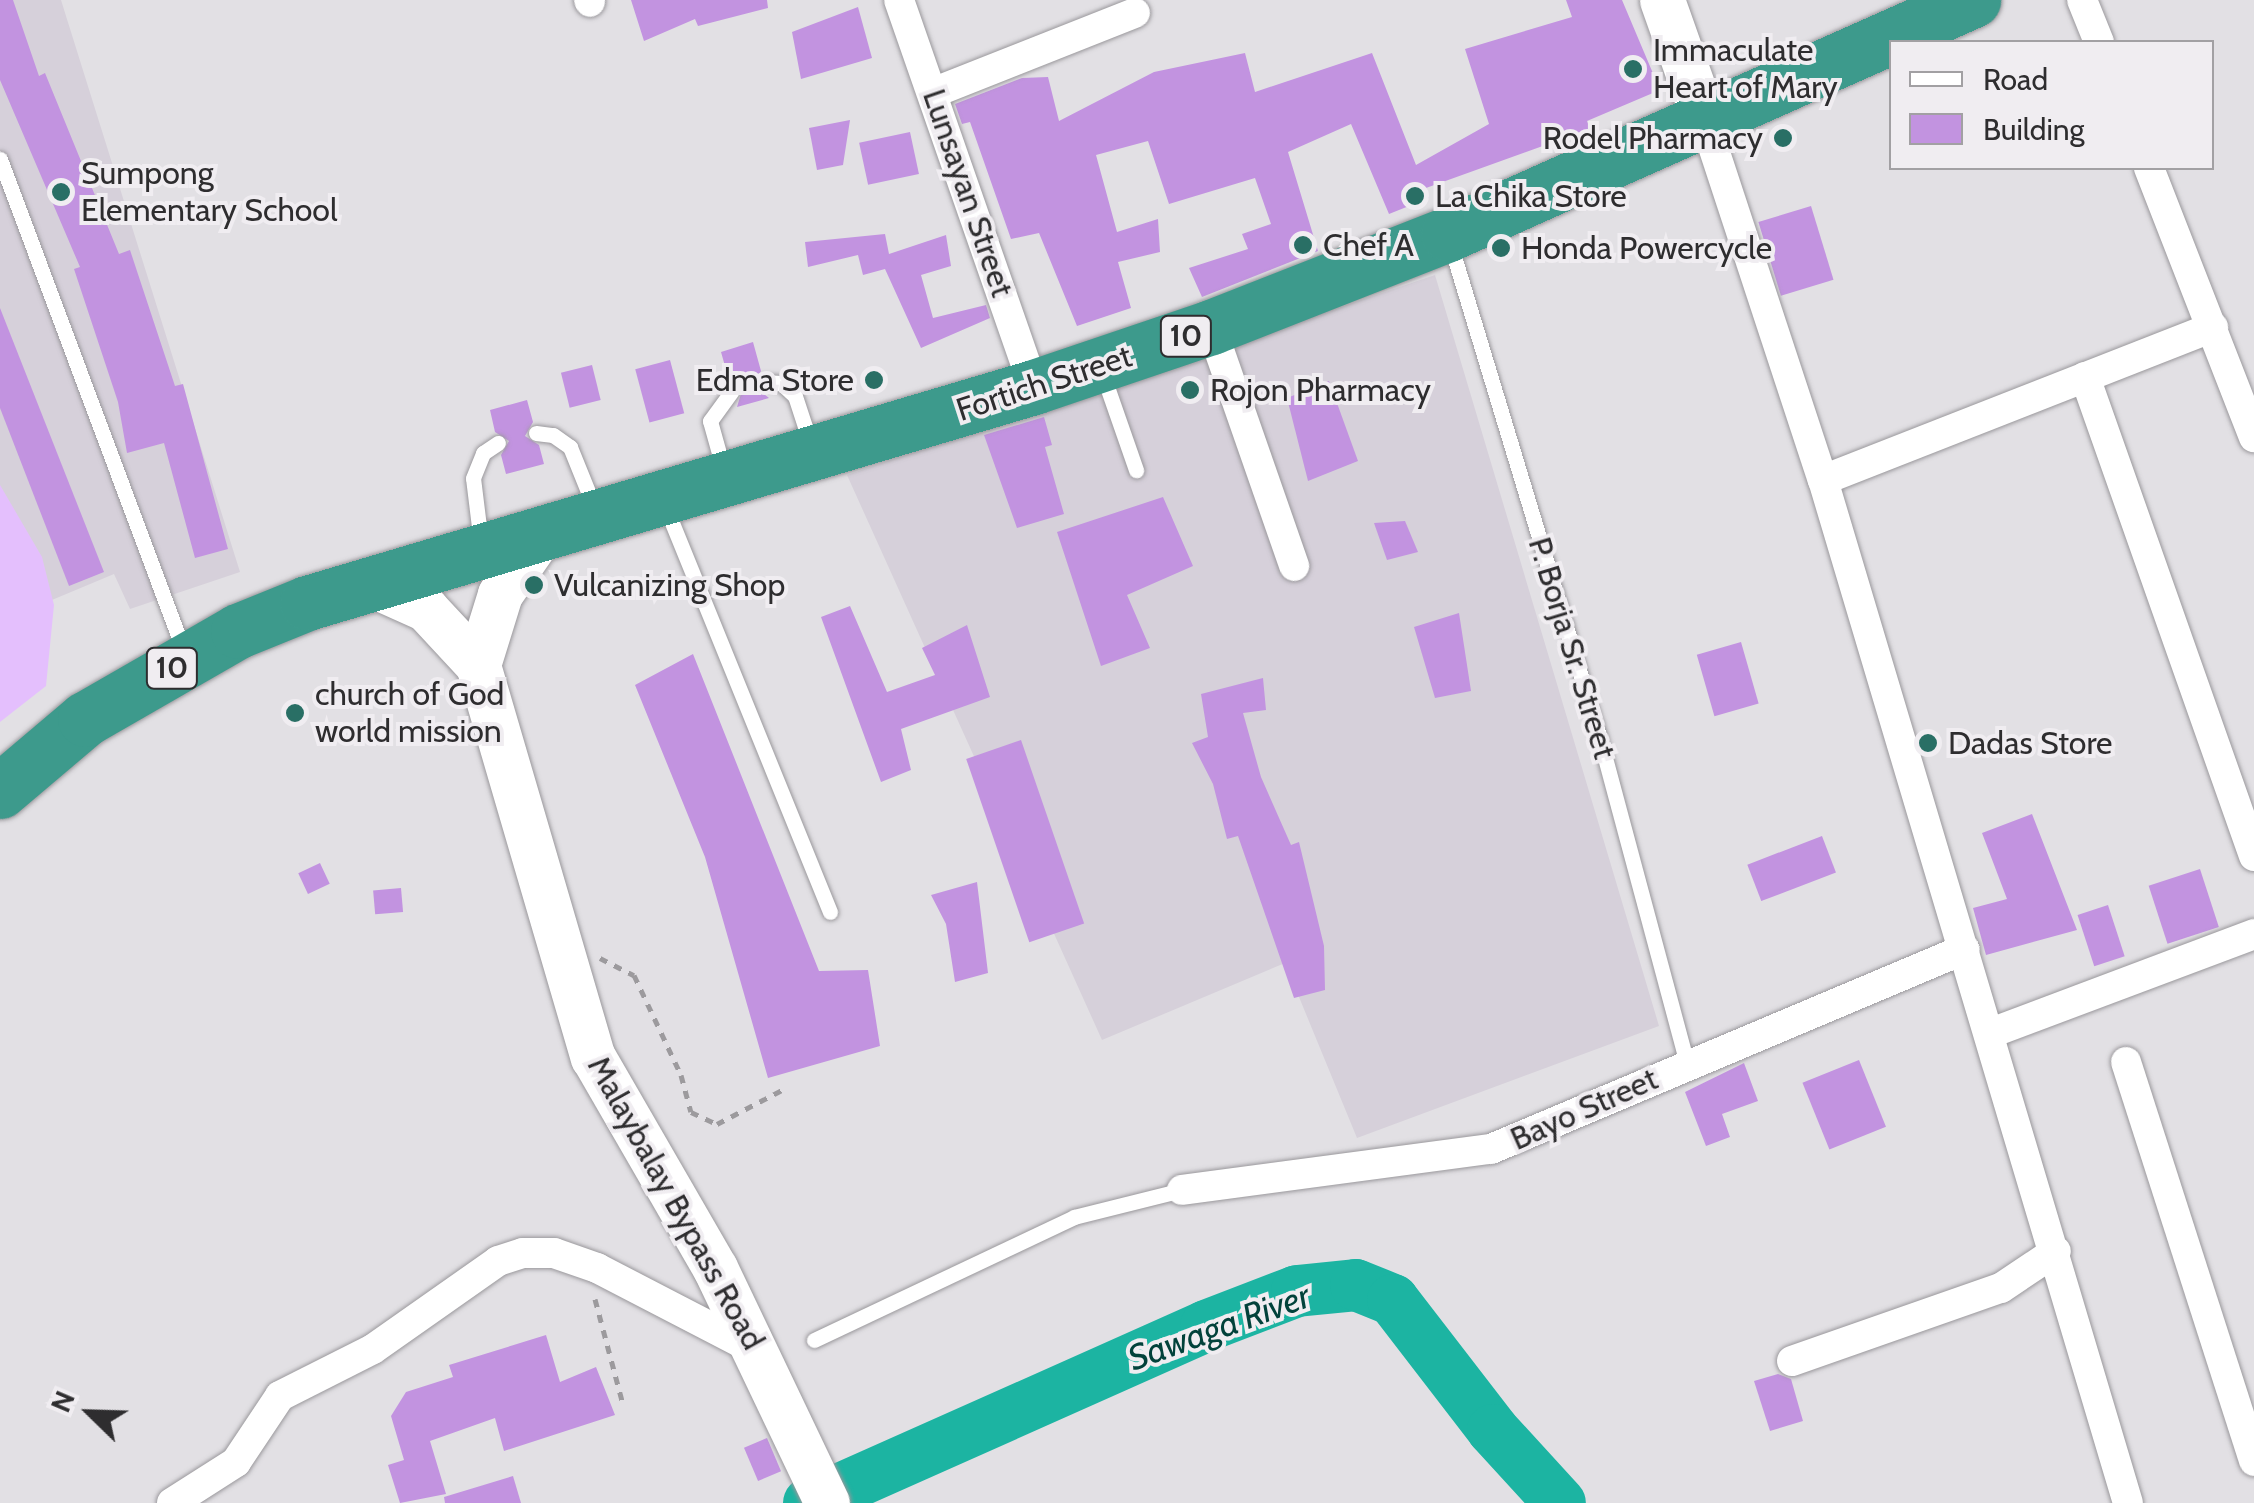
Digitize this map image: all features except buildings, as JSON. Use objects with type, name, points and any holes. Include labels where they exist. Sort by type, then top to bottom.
[{"type":"highway","name":"Fortich Street","points":[[366,582],[663,500],[1034,387],[1211,328],[1448,234],[1703,116],[1973,0]]},
{"type":"highway","name":"10","points":[[0,791],[86,719],[187,660],[238,631],[366,582]]},
{"type":"main road","points":[[1662,0],[1703,116]]},
{"type":"main road","points":[[478,665],[500,594],[543,532]]},
{"type":"main road","name":"Malaybalay Bypass Road","points":[[366,582],[426,609],[478,665],[593,1057],[760,1353],[827,1503]]},
{"type":"street","name":"Lunsayan Street","points":[[900,0],[1034,387]]},
{"type":"street","points":[[2082,0],[2098,40]]},
{"type":"street","points":[[935,92],[1135,13]]},
{"type":"street","points":[[1703,116],[1823,480],[2056,1251],[2128,1503]]},
{"type":"street","points":[[2150,170],[2254,437]]},
{"type":"street","points":[[1823,480],[2213,327]]},
{"type":"street","points":[[1211,328],[1294,566]]},
{"type":"street","points":[[2085,377],[2254,856]]},
{"type":"street","points":[[1991,1034],[2254,934]]},
{"type":"street","name":"Bayo Street","points":[[1182,1190],[1491,1149],[1965,950]]},
{"type":"street","points":[[2126,1062],[2254,1461]]},
{"type":"street","points":[[1792,1361],[2001,1288],[2056,1251]]},
{"type":"street","points":[[172,1503],[236,1462],[280,1396],[387,1340],[498,1260],[554,1252],[597,1268],[760,1353]]},
{"type":"lane","points":[[0,159],[187,660]]},
{"type":"lane","name":"P. Borja Sr. Street","points":[[1448,234],[1600,739],[1688,1064]]},
{"type":"lane","points":[[1100,366],[1136,470]]},
{"type":"lane","points":[[764,382],[781,383],[795,396],[814,454]]},
{"type":"lane","points":[[726,480],[710,421],[732,391]]},
{"type":"lane","points":[[536,433],[552,434],[570,447],[598,517]]},
{"type":"lane","points":[[482,550],[473,478],[483,453],[498,443]]},
{"type":"lane","points":[[663,500],[830,912]]},
{"type":"lane","points":[[814,1340],[1058,1224],[1182,1190]]},
{"type":"path","points":[[562,956],[609,959],[634,975],[681,1075],[691,1112],[717,1124],[784,1088]]},
{"type":"path","points":[[597,1268],[590,1281],[623,1404]]},
{"type":"shaded area","name":"Sumpong Elementary School","points":[[0,0],[61,0],[240,572],[130,609],[114,574],[40,605],[0,517]]},
{"type":"shaded area","points":[[1435,275],[1659,1026],[1357,1138],[1285,963],[1102,1040],[847,475]]},
{"type":"shaded area","points":[[0,485],[42,557],[54,605],[46,686],[0,722]]},
{"type":"waterway","name":"Sawaga River","points":[[809,1503],[1206,1326],[1297,1291],[1356,1285],[1393,1300],[1493,1430],[1560,1503]]},
{"type":"place","name":"Immaculate Heart of Mary","points":[[1633,69]]},
{"type":"place","name":"Rodel Pharmacy","points":[[1783,138]]},
{"type":"place","name":"Sumpong Elementary School","points":[[61,192]]},
{"type":"place","name":"La Chika Store","points":[[1415,196]]},
{"type":"place","name":"Chef A","points":[[1303,245]]},
{"type":"place","name":"Honda Powercycle","points":[[1501,248]]},
{"type":"place","name":"Edma Store","points":[[874,380]]},
{"type":"place","name":"Rojon Pharmacy","points":[[1190,390]]},
{"type":"place","name":"Vulcanizing Shop","points":[[534,585]]},
{"type":"place","name":"church of God world mission","points":[[295,713]]},
{"type":"place","name":"Dadas Store","points":[[1928,743]]}]
